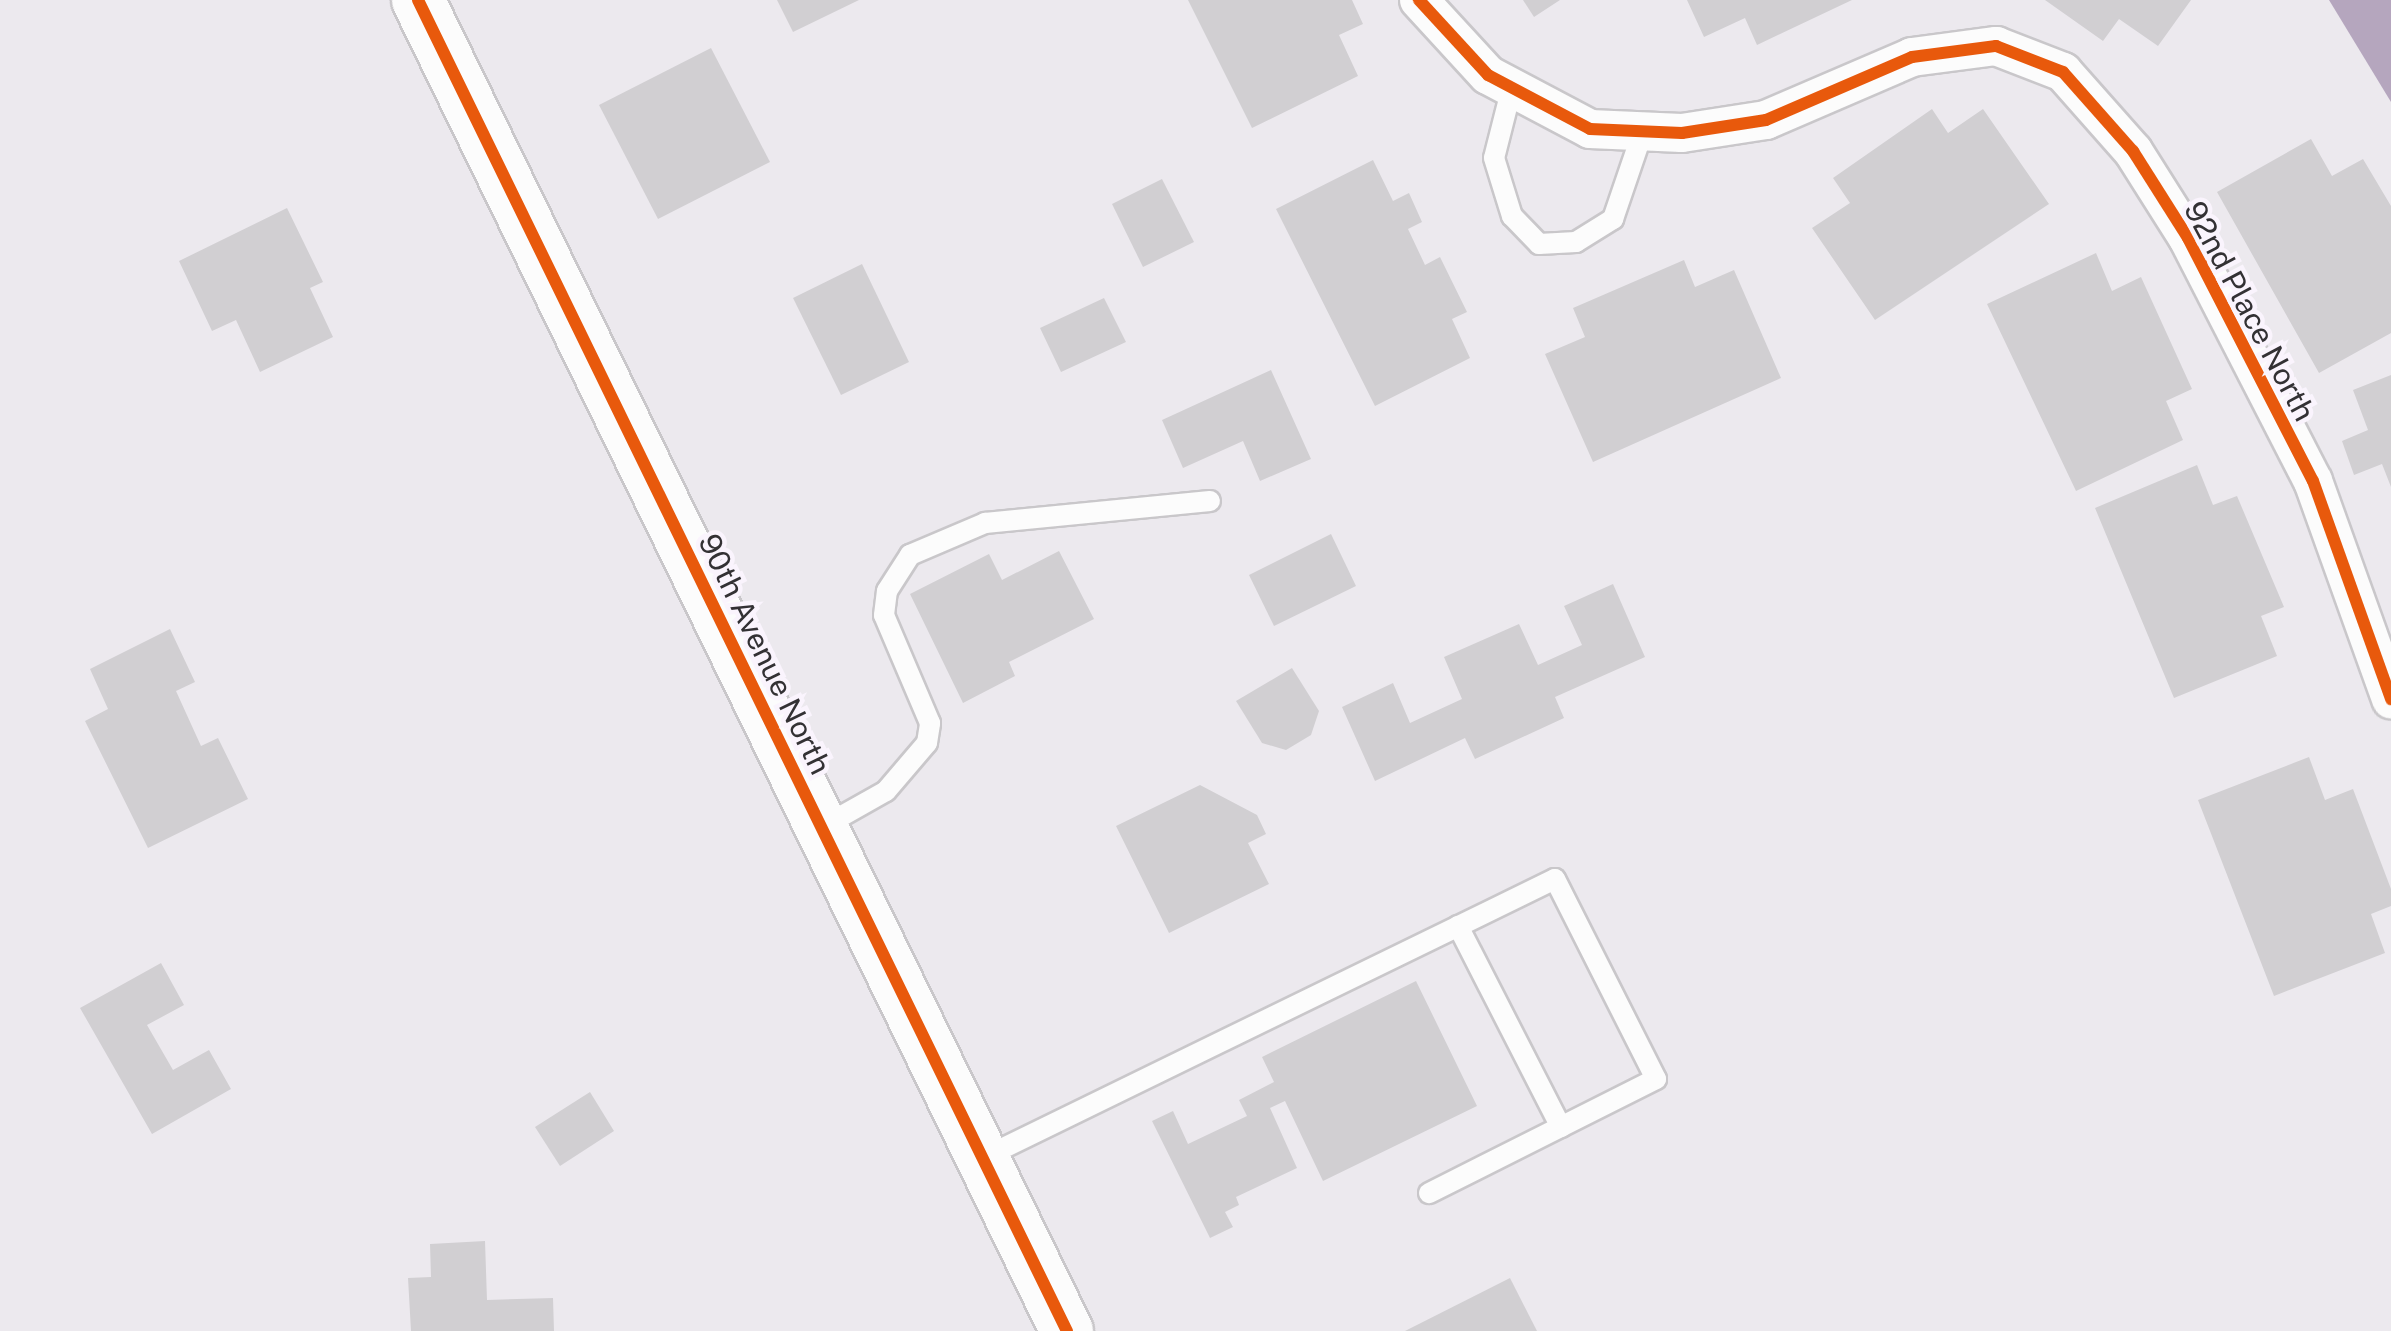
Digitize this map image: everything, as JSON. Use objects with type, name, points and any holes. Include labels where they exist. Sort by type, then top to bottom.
[{"type":"street","name":"90th Avenue North","points":[[418,0],[1067,1331]]},
{"type":"street","name":"92nd Place North","points":[[1419,0],[1488,75],[1590,128],[1642,131],[1766,120],[1912,57],[1996,46],[2064,72],[2134,151],[2188,238],[2313,481],[2391,700]]},
{"type":"lane","points":[[1512,87],[1494,158],[1512,216],[1539,244],[1576,242],[1614,219],[1642,131]]},
{"type":"lane","points":[[822,828],[886,791],[927,744],[930,723],[884,615],[886,591],[910,554],[985,523],[1210,501]]},
{"type":"lane","points":[[983,1158],[1555,879],[1656,1079],[1429,1194]]},
{"type":"lane","points":[[1458,926],[1561,1127]]},
{"type":"shaded area","points":[[2329,0],[2391,0],[2391,102]]},
{"type":"building","points":[[777,0],[859,0],[793,32]]},
{"type":"building","points":[[1188,0],[1352,0],[1363,24],[1339,35],[1358,76],[1252,128]]},
{"type":"building","points":[[1523,0],[1560,0],[1534,17]]},
{"type":"building","points":[[1687,0],[1852,0],[1757,45],[1745,18],[1704,37]]},
{"type":"building","points":[[2045,0],[2191,0],[2158,46],[2119,19],[2103,41]]},
{"type":"building","points":[[711,48],[770,162],[658,219],[599,105]]},
{"type":"building","points":[[1932,109],[1948,133],[1983,109],[2049,204],[1875,320],[1812,228],[1850,203],[1833,178]]},
{"type":"building","points":[[2311,139],[2332,176],[2363,159],[2391,206],[2391,333],[2319,373],[2217,192]]},
{"type":"building","points":[[1373,160],[1393,201],[1409,193],[1422,222],[1408,229],[1425,265],[1440,257],[1467,312],[1452,319],[1470,358],[1375,406],[1276,209]]},
{"type":"building","points":[[1162,179],[1194,242],[1143,267],[1112,204]]},
{"type":"building","points":[[287,208],[323,282],[310,288],[333,337],[260,372],[236,320],[212,331],[179,261]]},
{"type":"building","points":[[2096,253],[2112,291],[2141,277],[2192,389],[2166,401],[2183,440],[2076,491],[1987,304]]},
{"type":"building","points":[[1684,260],[1695,287],[1734,270],[1781,378],[1593,462],[1545,354],[1585,337],[1573,308]]},
{"type":"building","points":[[862,264],[909,362],[841,395],[793,298]]},
{"type":"building","points":[[1104,298],[1126,342],[1061,372],[1040,328]]},
{"type":"building","points":[[1271,370],[1311,459],[1260,481],[1243,441],[1183,468],[1162,420]]},
{"type":"building","points":[[2391,375],[2391,487],[2382,464],[2354,475],[2342,441],[2368,430],[2353,390]]},
{"type":"building","points":[[2197,465],[2213,505],[2237,496],[2284,607],[2261,616],[2277,656],[2174,698],[2095,508]]},
{"type":"building","points":[[1331,534],[1356,586],[1274,626],[1249,575]]},
{"type":"building","points":[[1059,551],[1094,619],[1009,662],[1015,676],[963,703],[910,594],[989,554],[1002,580]]},
{"type":"building","points":[[1613,584],[1645,657],[1555,697],[1564,718],[1475,759],[1465,738],[1375,781],[1342,707],[1393,683],[1410,723],[1462,699],[1444,657],[1519,624],[1538,665],[1582,645],[1564,606]]},
{"type":"building","points":[[170,629],[195,682],[176,691],[201,746],[218,738],[248,799],[148,848],[85,721],[108,709],[90,669]]},
{"type":"building","points":[[1292,668],[1319,711],[1311,735],[1286,750],[1262,743],[1236,701]]},
{"type":"building","points":[[2309,757],[2325,800],[2353,789],[2391,889],[2391,906],[2371,914],[2385,953],[2274,996],[2198,800]]},
{"type":"building","points":[[1200,785],[1257,815],[1266,834],[1248,843],[1269,884],[1169,933],[1116,826]]},
{"type":"building","points":[[161,963],[184,1005],[147,1025],[173,1070],[209,1050],[231,1089],[152,1134],[80,1008]]},
{"type":"building","points":[[1416,981],[1477,1106],[1323,1181],[1285,1101],[1270,1108],[1297,1168],[1236,1197],[1239,1205],[1225,1212],[1233,1227],[1210,1238],[1152,1121],[1173,1111],[1188,1144],[1247,1116],[1239,1100],[1274,1082],[1262,1057]]},
{"type":"building","points":[[590,1092],[614,1131],[560,1166],[535,1127]]},
{"type":"building","points":[[485,1241],[487,1300],[553,1298],[554,1331],[411,1331],[408,1278],[431,1277],[430,1244]]},
{"type":"building","points":[[1510,1278],[1537,1331],[1405,1331]]},
{"type":"cycle path","points":[[418,0],[1067,1331]]},
{"type":"cycle path","points":[[1419,0],[1488,75],[1590,129],[1682,133],[1766,120],[1912,57],[1996,46],[2063,72],[2133,151],[2188,238],[2313,481],[2391,699]]}]
